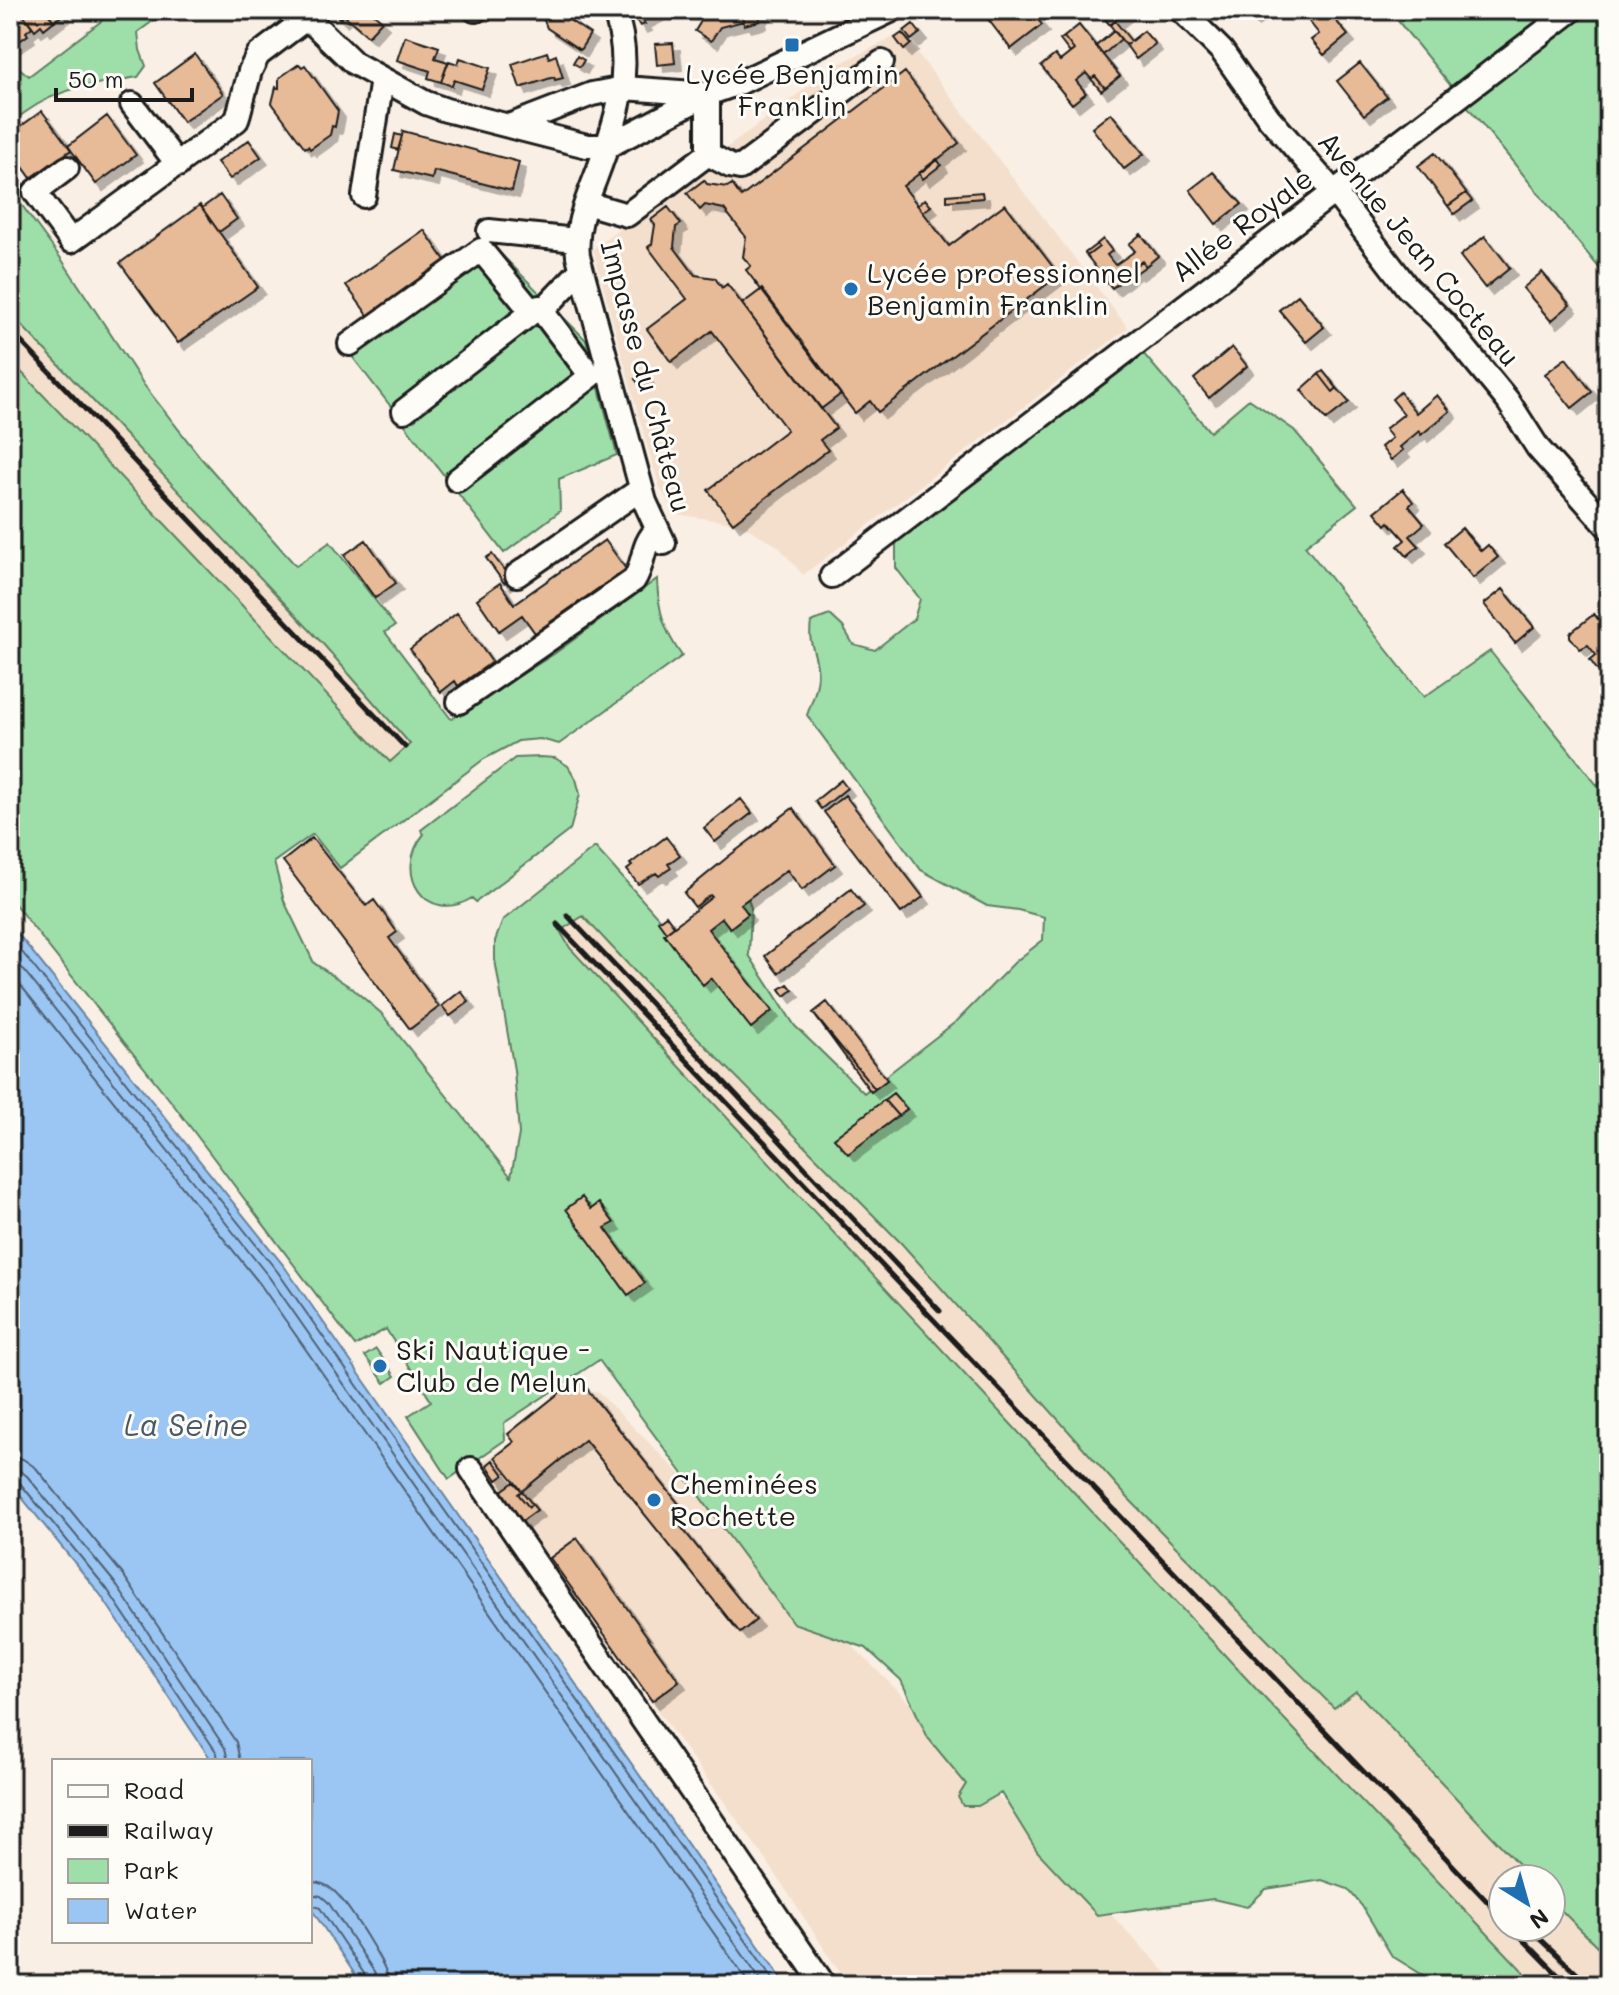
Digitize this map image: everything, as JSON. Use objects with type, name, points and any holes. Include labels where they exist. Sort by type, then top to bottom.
[{"type":"street","name":"Impasse du Château","points":[[459,702],[634,580],[641,569],[648,538],[661,537],[641,489],[581,270],[576,240],[624,88],[621,27],[614,10]]},
{"type":"street","points":[[67,168],[35,192],[71,241],[237,120],[250,71],[258,55],[303,14],[354,63],[426,103],[587,146],[608,146],[708,94],[739,83],[892,10]]},
{"type":"street","name":"Avenue Jean Cocteau","points":[[1181,10],[1222,51],[1269,118],[1407,287],[1444,323],[1508,401],[1538,448],[1609,528]]},
{"type":"street","name":"Allée Royale","points":[[832,576],[1572,10]]},
{"type":"street","points":[[708,154],[740,168],[882,62]]},
{"type":"street","points":[[364,196],[382,79]]},
{"type":"street","points":[[509,126],[592,94],[624,88],[708,94]]},
{"type":"street","points":[[708,94],[708,154]]},
{"type":"street","points":[[132,104],[178,165]]},
{"type":"street","points":[[586,203],[627,215],[708,154]]},
{"type":"street","points":[[489,231],[576,240]]},
{"type":"street","points":[[350,344],[481,250],[591,376],[457,480]]},
{"type":"street","points":[[404,411],[537,312],[581,270]]},
{"type":"street","points":[[517,575],[641,489]]},
{"type":"street","points":[[471,1469],[824,1985]]},
{"type":"shaded area","name":"Lycée professionnel Benjamin Franklin","points":[[902,33],[1128,328],[803,575],[778,546],[749,529],[733,523],[676,514],[660,488],[593,249],[835,66]]},
{"type":"shaded area","points":[[10,313],[323,644],[410,744],[390,762],[10,360]]},
{"type":"shaded area","points":[[583,916],[682,1022],[902,1244],[1128,1498],[1334,1708],[1356,1691],[1517,1863],[1487,1863],[1487,1933],[1271,1705],[570,948],[560,931]]},
{"type":"shaded area","points":[[596,1390],[898,1691],[1178,1985],[848,1985],[767,1861],[478,1464]]},
{"type":"shaded area","points":[[1567,1916],[1609,1958],[1609,1985],[1536,1985],[1496,1943],[1567,1943]]},
{"type":"green space","points":[[116,10],[168,10],[138,32],[146,66],[138,77],[85,86],[56,95],[10,124],[10,65],[13,63],[29,76]]},
{"type":"green space","points":[[1389,10],[1609,10],[1609,280]]},
{"type":"green space","points":[[10,189],[62,260],[144,385],[201,458],[296,566],[330,542],[395,626],[385,632],[451,719],[554,654],[657,579],[663,620],[682,656],[559,744],[540,739],[518,741],[484,759],[340,868],[313,834],[274,862],[284,901],[314,963],[353,989],[381,1013],[511,1177],[519,1134],[514,1070],[495,960],[495,941],[503,920],[595,847],[673,934],[743,882],[751,908],[749,955],[795,1026],[864,1093],[958,1020],[1015,962],[1043,940],[1044,917],[987,906],[921,870],[807,715],[818,679],[811,622],[830,615],[843,627],[853,644],[875,650],[914,619],[920,599],[896,568],[896,543],[911,527],[1143,353],[1210,432],[1249,399],[1294,430],[1357,505],[1305,546],[1424,697],[1490,651],[1597,785],[1609,774],[1609,1958],[1567,1916],[1567,1863],[1517,1863],[1356,1691],[1334,1708],[1128,1498],[902,1244],[682,1022],[583,916],[560,931],[570,948],[1271,1705],[1487,1933],[1487,1943],[1496,1943],[1536,1985],[1439,1985],[1392,1956],[1348,1889],[1322,1880],[1266,1889],[1247,1907],[1213,1899],[1097,1915],[1037,1851],[1001,1793],[978,1806],[963,1806],[958,1797],[966,1784],[928,1738],[901,1680],[866,1648],[793,1623],[599,1360],[504,1423],[505,1440],[449,1479],[408,1416],[431,1401],[386,1329],[355,1346],[173,1104],[10,898],[10,360],[390,762],[410,744],[323,644],[10,313]]},
{"type":"green space","points":[[485,238],[586,340],[617,455],[559,479],[560,511],[504,553],[341,342]]},
{"type":"green space","points":[[515,758],[555,758],[568,766],[576,779],[580,794],[570,830],[476,902],[472,898],[455,905],[441,905],[428,900],[413,879],[415,849],[424,834],[421,830]]},
{"type":"green space","name":"Ski Nautique - Club de Melun","points":[[376,1349],[395,1376],[385,1383],[365,1356]]},
{"type":"water","name":"La Seine","points":[[10,924],[284,1266],[786,1985],[362,1985],[312,1910],[312,1759],[211,1759],[100,1594],[10,1483]]},
{"type":"building","points":[[10,10],[20,10],[32,27],[26,32],[28,35],[18,42],[10,31]]},
{"type":"building","points":[[20,10],[45,10],[54,21],[44,29],[41,25],[35,30]]},
{"type":"building","points":[[45,10],[62,10],[63,15],[54,21]]},
{"type":"building","points":[[337,10],[370,10],[382,21],[368,36],[344,15],[340,19],[334,13]]},
{"type":"building","points":[[540,10],[564,10],[568,19],[590,34],[580,50],[547,28]]},
{"type":"building","points":[[664,10],[643,21],[645,24],[640,26],[631,11]]},
{"type":"building","points":[[708,10],[761,10],[743,17],[744,21],[720,27],[711,41],[695,31]]},
{"type":"building","points":[[765,10],[759,17],[760,21],[744,25],[743,17]]},
{"type":"building","points":[[989,10],[1031,10],[1042,25],[1011,49],[984,14]]},
{"type":"building","points":[[1244,10],[1263,10],[1251,19]]},
{"type":"building","points":[[1310,10],[1327,10],[1348,35],[1324,55],[1311,40],[1319,34],[1304,15]]},
{"type":"building","points":[[1128,11],[1110,25],[1099,12]]},
{"type":"building","points":[[1115,21],[1131,41],[1126,45],[1110,25]]},
{"type":"building","points":[[913,24],[920,33],[911,40],[904,31]]},
{"type":"building","points":[[1079,25],[1120,76],[1105,88],[1095,76],[1091,79],[1086,73],[1076,81],[1086,93],[1072,104],[1041,66],[1055,55],[1060,61],[1074,50],[1064,37]]},
{"type":"building","points":[[10,31],[18,42],[10,48]]},
{"type":"building","points":[[1114,31],[1121,39],[1103,55],[1096,46]]},
{"type":"building","points":[[1144,31],[1155,44],[1136,59],[1126,45]]},
{"type":"building","points":[[902,33],[911,44],[904,50],[895,38]]},
{"type":"building","points":[[405,36],[439,47],[435,58],[448,62],[441,82],[428,78],[430,71],[397,60]]},
{"type":"building","points":[[1064,37],[1074,50],[1070,53],[1060,40]]},
{"type":"building","points":[[673,43],[675,63],[657,65],[655,44]]},
{"type":"building","points":[[547,52],[549,58],[556,55],[563,78],[555,80],[554,77],[520,88],[512,64]]},
{"type":"building","points":[[195,54],[223,94],[183,122],[155,83]]},
{"type":"building","points":[[577,56],[584,60],[580,67],[573,63]]},
{"type":"building","points":[[460,58],[490,68],[482,89],[454,80],[452,86],[441,82],[449,61],[458,64]]},
{"type":"building","points":[[1360,63],[1387,97],[1364,115],[1337,81]]},
{"type":"building","points":[[299,64],[302,67],[305,65],[338,111],[330,135],[310,149],[308,146],[305,148],[272,103],[276,87],[279,88],[279,78]]},
{"type":"building","points":[[905,72],[959,143],[903,186],[949,246],[1005,204],[1059,275],[878,412],[870,401],[855,413],[746,270],[751,266],[743,257],[746,237],[724,209],[705,205],[700,210],[687,193],[704,180],[707,184],[727,187],[732,184],[741,197]]},
{"type":"building","points":[[1095,76],[1105,88],[1101,91],[1091,79]]},
{"type":"building","points":[[42,111],[71,150],[31,178],[10,149],[10,134]]},
{"type":"building","points":[[1111,113],[1144,154],[1124,169],[1092,128]]},
{"type":"building","points":[[107,116],[136,155],[96,184],[68,146]]},
{"type":"building","points":[[403,131],[519,162],[512,191],[434,171],[432,179],[394,170]]},
{"type":"building","points":[[395,134],[402,136],[398,150],[392,148]]},
{"type":"building","points":[[249,140],[261,157],[230,179],[217,162]]},
{"type":"building","points":[[1435,153],[1466,193],[1448,206],[1418,166]]},
{"type":"building","points":[[937,159],[941,165],[923,179],[919,173]]},
{"type":"building","points":[[1213,172],[1242,204],[1216,224],[1190,190]]},
{"type":"building","points":[[982,192],[983,198],[947,201],[947,195]]},
{"type":"building","points":[[1466,193],[1472,201],[1454,214],[1448,206]]},
{"type":"building","points":[[220,195],[237,219],[219,232],[202,208]]},
{"type":"building","points":[[925,199],[931,206],[923,212],[917,205]]},
{"type":"building","points":[[200,205],[258,287],[178,343],[120,263]]},
{"type":"building","points":[[668,207],[681,224],[676,227],[674,247],[695,275],[715,278],[722,288],[727,284],[836,428],[820,440],[828,450],[733,523],[708,490],[787,430],[712,331],[671,362],[647,329],[687,299],[648,247],[652,244],[655,225],[651,220]]},
{"type":"building","points":[[424,230],[447,263],[370,318],[346,285]]},
{"type":"building","points":[[1141,234],[1158,256],[1146,266],[1142,261],[1112,288],[1087,256],[1099,247],[1097,244],[1103,239],[1112,251],[1107,255],[1115,265],[1135,251],[1129,244]]},
{"type":"building","points":[[1485,236],[1510,268],[1485,288],[1460,256]]},
{"type":"building","points":[[1097,244],[1099,247],[1087,256],[1085,253]]},
{"type":"building","points":[[1142,261],[1146,266],[1136,273],[1132,268]]},
{"type":"building","points":[[1542,272],[1570,305],[1551,321],[1523,288]]},
{"type":"building","points":[[762,289],[841,394],[821,409],[742,304]]},
{"type":"building","points":[[1298,295],[1324,327],[1306,342],[1279,310]]},
{"type":"building","points":[[1232,347],[1247,366],[1209,398],[1194,379]]},
{"type":"building","points":[[1566,358],[1592,392],[1572,408],[1545,374]]},
{"type":"building","points":[[1323,371],[1337,388],[1333,392],[1319,374]]},
{"type":"building","points":[[644,373],[647,378],[639,384],[635,379]]},
{"type":"building","points":[[1319,374],[1333,392],[1337,388],[1349,402],[1326,420],[1301,390]]},
{"type":"building","points":[[1400,392],[1416,413],[1437,395],[1450,411],[1421,435],[1419,431],[1400,447],[1403,450],[1391,460],[1381,447],[1392,438],[1385,429],[1404,414],[1392,399]]},
{"type":"building","points":[[1403,489],[1413,502],[1409,506],[1424,524],[1410,536],[1419,546],[1407,556],[1398,546],[1405,540],[1375,512]]},
{"type":"building","points":[[1462,528],[1481,551],[1488,545],[1498,557],[1473,578],[1444,543]]},
{"type":"building","points":[[366,540],[396,583],[375,598],[344,555]]},
{"type":"building","points":[[605,540],[626,569],[535,633],[522,615],[499,631],[477,599],[500,583],[514,604]]},
{"type":"building","points":[[492,554],[510,578],[504,583],[486,558]]},
{"type":"building","points":[[1503,589],[1534,627],[1515,643],[1484,604]]},
{"type":"building","points":[[457,613],[492,662],[458,686],[455,681],[441,692],[410,649]]},
{"type":"building","points":[[1594,614],[1609,632],[1609,662],[1598,671],[1590,660],[1596,655],[1588,645],[1580,649],[1570,637],[1570,633]]},
{"type":"building","points":[[841,780],[847,788],[821,809],[815,801]]},
{"type":"building","points":[[845,795],[923,897],[901,913],[824,812]]},
{"type":"building","points":[[741,799],[752,813],[715,842],[704,828]]},
{"type":"building","points":[[793,808],[835,865],[802,890],[787,870],[741,904],[748,914],[730,928],[722,918],[708,929],[772,1011],[751,1028],[711,978],[703,985],[664,934],[712,897],[710,895],[695,907],[684,893]]},
{"type":"building","points":[[666,837],[680,855],[668,864],[671,868],[638,884],[627,870],[632,866],[630,864]]},
{"type":"building","points":[[312,838],[366,906],[374,900],[397,932],[389,938],[439,1007],[410,1029],[283,861]]},
{"type":"building","points":[[851,889],[864,906],[778,973],[765,956]]},
{"type":"building","points":[[666,915],[674,926],[666,932],[658,921]]},
{"type":"building","points":[[788,984],[793,990],[785,996],[780,989]]},
{"type":"building","points":[[461,991],[469,1002],[450,1016],[442,1006]]},
{"type":"building","points":[[827,1002],[887,1080],[875,1089],[813,1013]]},
{"type":"building","points":[[813,1013],[875,1089],[871,1092]]},
{"type":"building","points":[[893,1093],[907,1109],[898,1116],[884,1100]]},
{"type":"building","points":[[884,1100],[898,1116],[848,1154],[834,1138]]},
{"type":"building","points":[[582,1197],[591,1209],[599,1203],[614,1223],[605,1228],[645,1283],[628,1295],[566,1209]]},
{"type":"building","name":"Cheminées Rochette","points":[[578,1378],[683,1509],[673,1517],[756,1620],[740,1633],[585,1440],[522,1491],[495,1457],[514,1442],[508,1434]]},
{"type":"building","points":[[493,1460],[504,1475],[497,1480],[487,1465]]},
{"type":"building","points":[[514,1482],[522,1491],[518,1494],[529,1507],[532,1504],[537,1510],[522,1521],[500,1492]]},
{"type":"building","points":[[522,1491],[532,1504],[529,1507],[518,1494]]},
{"type":"building","points":[[577,1538],[679,1681],[652,1701],[550,1558]]},
{"type":"railway","points":[[10,330],[405,747]]},
{"type":"railway","points":[[567,915],[940,1311]]},
{"type":"railway","points":[[557,924],[1487,1901]]},
{"type":"railway","points":[[1527,1943],[1568,1985]]},
{"type":"railway","points":[[1545,1943],[1589,1985]]},
{"type":"place","name":"Lycée Benjamin Franklin","points":[[792,45]]},
{"type":"place","name":"Lycée professionnel Benjamin Franklin","points":[[851,289]]},
{"type":"place","name":"Ski Nautique - Club de Melun","points":[[380,1366]]},
{"type":"place","name":"Cheminées Rochette","points":[[654,1500]]}]
